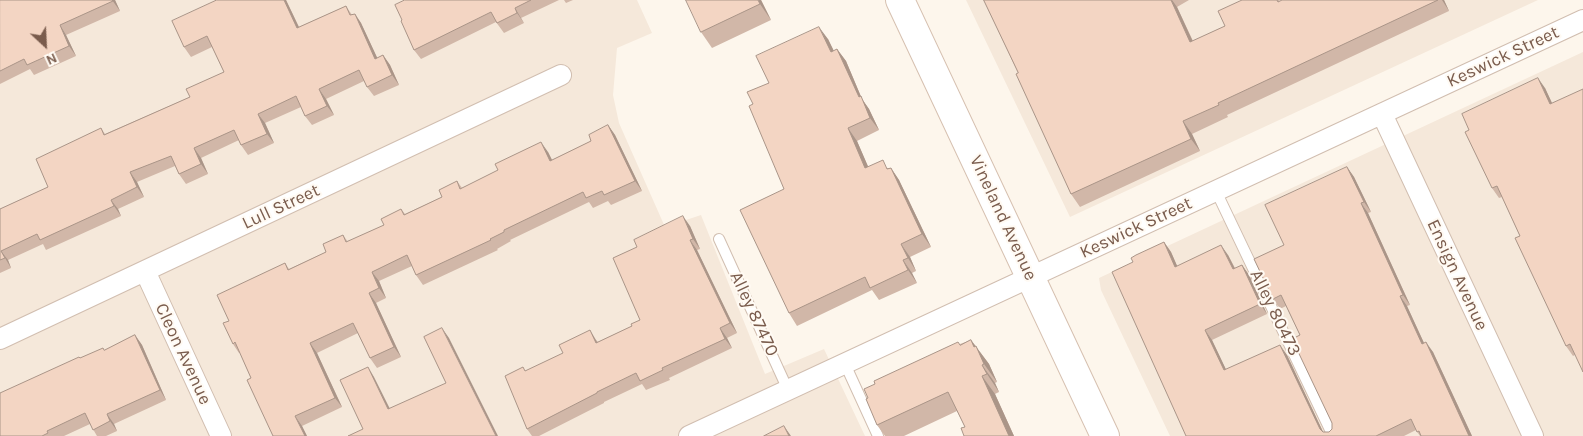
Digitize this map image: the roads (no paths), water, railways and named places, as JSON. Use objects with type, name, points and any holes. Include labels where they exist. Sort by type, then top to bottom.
[{"type":"main road","name":"Vineland Avenue","points":[[900,0],[1105,436]]},
{"type":"street","name":"Keswick Street","points":[[689,436],[1583,20]]},
{"type":"street","name":"Lull Street","points":[[0,339],[561,75]]},
{"type":"street","name":"Ensign Avenue","points":[[1382,114],[1533,436]]},
{"type":"street","name":"Cleon Avenue","points":[[144,271],[221,436]]},
{"type":"lane","name":"Alley 80473","points":[[1216,191],[1333,436]]},
{"type":"lane","name":"Alley 87470","points":[[719,239],[788,390]]},
{"type":"lane","points":[[845,364],[878,436]]}]
